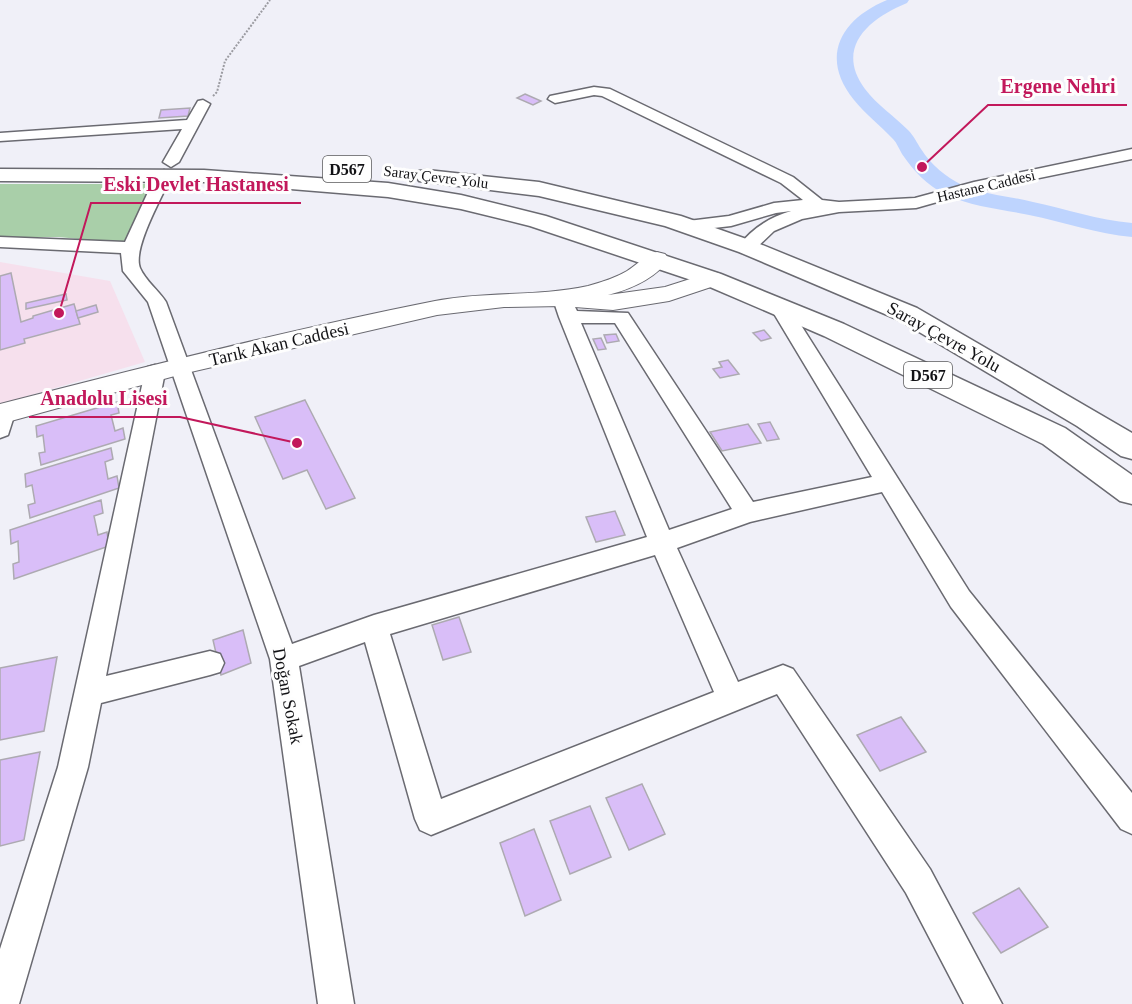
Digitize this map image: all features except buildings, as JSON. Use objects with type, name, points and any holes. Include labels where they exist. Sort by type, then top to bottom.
[{"type":"highway","name":"Saray Çevre Yolu","points":[[0,161],[167,169],[204,176],[388,190],[451,200],[538,221],[657,259]]},
{"type":"highway","name":"Saray Çevre Yolu","points":[[0,175],[167,169],[382,170],[539,189],[688,226]]},
{"type":"highway","name":"D567","points":[[688,226],[747,247]]},
{"type":"highway","points":[[657,259],[688,226]]},
{"type":"highway","name":"Saray Çevre Yolu","points":[[747,247],[908,314],[1088,419],[1132,448]]},
{"type":"highway","points":[[712,279],[747,247]]},
{"type":"highway","name":"D567","points":[[657,259],[712,279],[834,330],[1054,436],[1132,492]]},
{"type":"main road","points":[[565,308],[642,274],[657,259]]},
{"type":"main road","points":[[565,308],[669,294],[712,279]]},
{"type":"main road","name":"Tarık Akan Caddesi","points":[[1,419],[168,369],[437,308],[504,300],[565,308]]},
{"type":"street","points":[[555,99],[594,91],[605,92],[787,180],[817,204]]},
{"type":"street","points":[[0,242],[131,248],[167,169],[203,104]]},
{"type":"street","points":[[0,137],[192,124]]},
{"type":"street","name":"Hastane Caddesi","points":[[839,207],[916,202],[974,187],[1132,154]]},
{"type":"street","points":[[1115,158],[1132,164]]},
{"type":"street","points":[[688,226],[731,221],[774,208],[817,204],[839,207]]},
{"type":"street","points":[[747,247],[763,230],[786,216],[839,207]]},
{"type":"street","name":"Doğan Sokak","points":[[131,248],[127,259],[129,267],[157,302],[168,369],[284,659],[336,1004]]},
{"type":"street","points":[[780,307],[960,599],[1132,818]]},
{"type":"street","points":[[565,308],[621,317],[747,513]]},
{"type":"street","points":[[565,308],[662,543],[731,698]]},
{"type":"street","points":[[1,1004],[73,767],[168,369]]},
{"type":"street","points":[[284,659],[374,627],[662,543],[747,513],[888,482]]},
{"type":"street","points":[[374,627],[431,819],[783,678],[918,881],[984,1004]]},
{"type":"street","points":[[90,693],[210,663]]},
{"type":"path","points":[[203,104],[217,92],[225,61],[270,0]]},
{"type":"shaded area","points":[[0,262],[110,281],[145,362],[0,404]]},
{"type":"green space","points":[[0,184],[154,184],[127,244],[59,237],[0,237]]},
{"type":"waterway","points":[[901,0],[877,11],[858,25],[849,40],[845,55],[846,69],[859,94],[902,136],[927,171],[937,180],[965,194],[1096,225],[1132,230]]},
{"type":"place","name":"Ergene Nehri","points":[[922,167]]},
{"type":"place","name":"Eski Devlet Hastanesi","points":[[59,313]]},
{"type":"place","name":"Anadolu Lisesi","points":[[297,443]]}]
